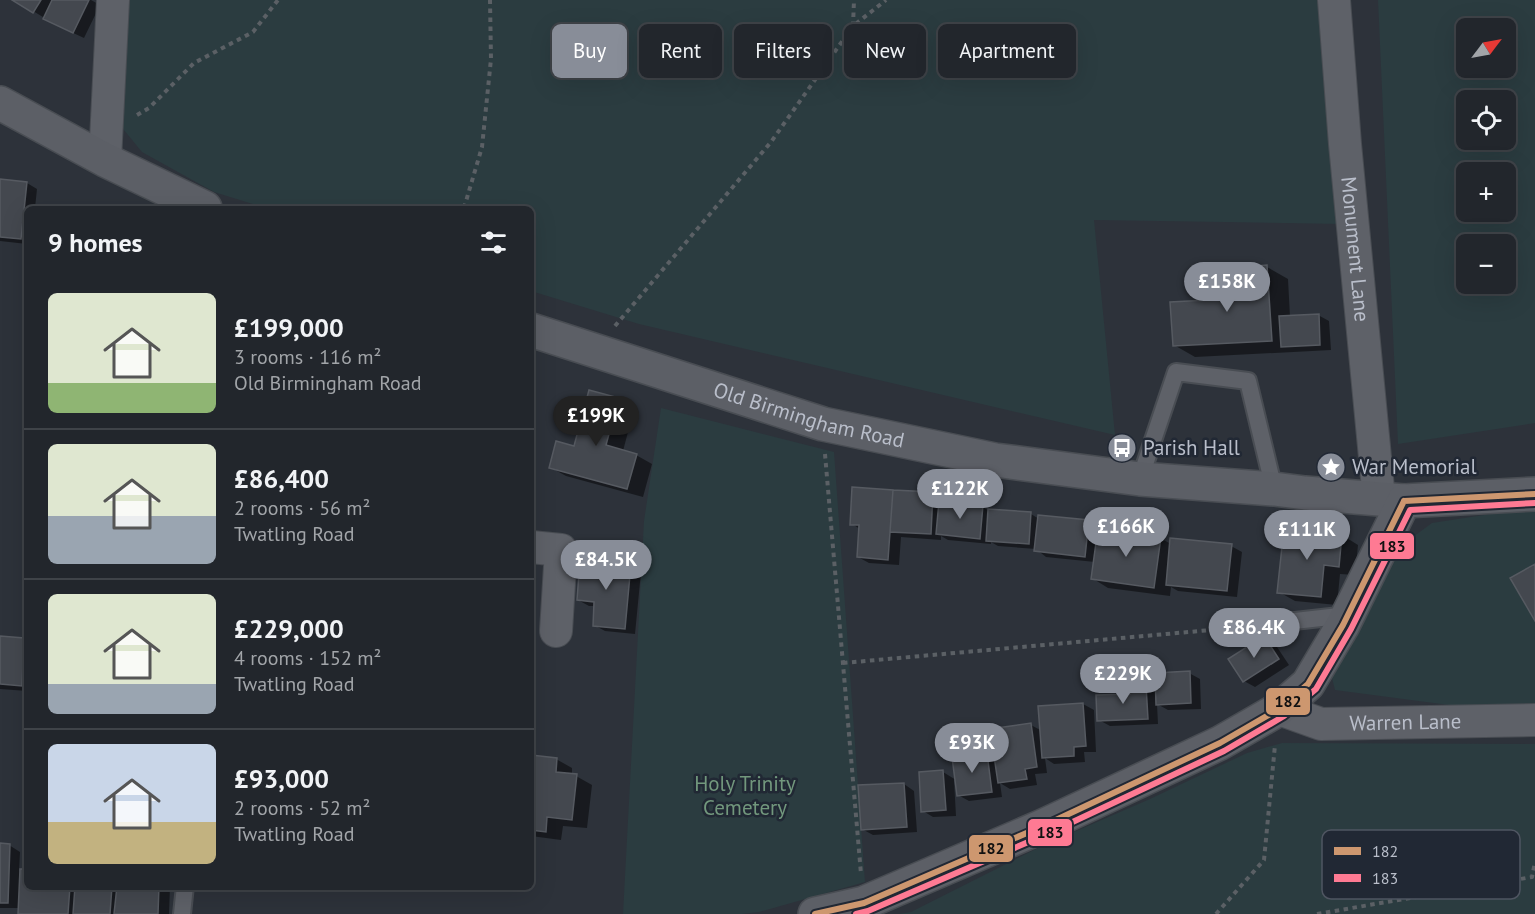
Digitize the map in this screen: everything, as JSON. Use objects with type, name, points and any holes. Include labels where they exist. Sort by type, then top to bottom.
[{"type":"main road","points":[[0,103],[106,147],[200,206]]},
{"type":"main road","name":"Old Birmingham Road","points":[[534,331],[823,424],[995,460],[1140,479],[1392,500],[1535,494]]},
{"type":"main road","points":[[815,914],[864,903],[1043,826],[1220,743],[1279,709],[1308,684],[1348,615],[1392,500]]},
{"type":"street","points":[[106,147],[113,0]]},
{"type":"street","name":"Monument Lane","points":[[1334,0],[1345,144],[1392,500]]},
{"type":"street","points":[[534,547],[561,550],[556,631]]},
{"type":"street","name":"Warren Lane","points":[[1279,709],[1321,724],[1535,720]]},
{"type":"lane","points":[[1140,479],[1176,372],[1248,381],[1274,489]]},
{"type":"lane","points":[[1241,627],[1348,615]]},
{"type":"lane","points":[[182,914],[185,890]]},
{"type":"path","points":[[106,147],[194,63],[253,32],[278,0]]},
{"type":"path","points":[[465,206],[482,147],[491,59],[490,0]]},
{"type":"path","points":[[853,24],[854,0]]},
{"type":"path","points":[[856,24],[886,0]]},
{"type":"path","points":[[595,350],[771,142],[844,39]]},
{"type":"path","points":[[823,424],[864,903]]},
{"type":"path","points":[[843,663],[1241,627]]},
{"type":"path","points":[[1216,914],[1264,860],[1279,709]]},
{"type":"path","points":[[1533,877],[1535,862]]},
{"type":"path","points":[[1317,914],[1405,899]]},
{"type":"green space","points":[[127,0],[1318,0],[1342,224],[1094,220],[1115,435],[639,324],[534,292],[534,206],[260,206],[214,192],[142,152],[119,124]]},
{"type":"green space","points":[[1378,0],[1535,0],[1535,423],[1398,444]]},
{"type":"green space","name":"Holy Trinity Cemetery","points":[[661,408],[834,452],[865,882],[759,912],[623,914],[644,521]]},
{"type":"green space","points":[[1535,507],[1535,709],[1487,710],[1335,690],[1331,674],[1402,545],[1432,523]]},
{"type":"green space","points":[[1282,743],[1535,744],[1535,914],[899,914],[911,912],[1044,845],[1150,799],[1247,753]]},
{"type":"building","points":[[12,0],[41,0],[33,13]]},
{"type":"building","points":[[52,0],[89,0],[73,33],[43,19]]},
{"type":"building","points":[[0,179],[27,182],[21,239],[0,237]]},
{"type":"building","points":[[1267,265],[1272,341],[1173,346],[1170,302],[1228,299],[1227,268]]},
{"type":"building","points":[[1319,314],[1320,345],[1281,347],[1279,316]]},
{"type":"building","points":[[589,390],[619,398],[606,445],[637,454],[627,489],[549,468],[556,441],[574,446]]},
{"type":"building","points":[[852,487],[893,490],[888,560],[857,557],[859,525],[850,525]]},
{"type":"building","points":[[893,490],[933,492],[931,534],[890,532]]},
{"type":"building","points":[[939,501],[983,505],[980,539],[936,534]]},
{"type":"building","points":[[988,509],[1031,512],[1029,544],[986,541]]},
{"type":"building","points":[[1038,515],[1089,520],[1085,557],[1034,551]]},
{"type":"building","points":[[1098,528],[1161,537],[1154,588],[1091,579]]},
{"type":"building","points":[[1284,528],[1342,534],[1339,567],[1324,565],[1321,597],[1277,593]]},
{"type":"building","points":[[1170,538],[1232,544],[1227,591],[1166,585]]},
{"type":"building","points":[[580,560],[631,564],[625,629],[593,626],[594,602],[577,600]]},
{"type":"building","points":[[1535,564],[1535,621],[1510,578]]},
{"type":"building","points":[[0,636],[24,638],[22,686],[0,684]]},
{"type":"building","points":[[1264,636],[1279,659],[1243,682],[1228,659]]},
{"type":"building","points":[[1190,671],[1191,703],[1156,705],[1155,673]]},
{"type":"building","points":[[1130,685],[1146,685],[1148,719],[1097,721],[1096,695],[1130,694]]},
{"type":"building","points":[[1083,703],[1086,746],[1074,747],[1074,756],[1042,758],[1038,706]]},
{"type":"building","points":[[1031,723],[1037,767],[1025,769],[1027,779],[998,783],[990,729]]},
{"type":"building","points":[[987,753],[992,792],[957,796],[952,757]]},
{"type":"building","points":[[534,755],[557,758],[556,772],[577,774],[572,820],[547,817],[546,832],[534,830]]},
{"type":"building","points":[[943,770],[946,810],[921,812],[919,772]]},
{"type":"building","points":[[904,783],[907,827],[861,830],[858,785]]},
{"type":"building","points":[[0,843],[10,844],[8,903],[0,903]]},
{"type":"building","points":[[20,869],[24,869],[24,890],[70,890],[68,914],[18,914]]},
{"type":"building","points":[[75,890],[112,890],[110,914],[73,914]]},
{"type":"building","points":[[117,890],[159,890],[158,914],[114,914]]},
{"type":"transit line","name":"182","points":[[1404,501],[1535,494]]},
{"type":"transit line","name":"182","points":[[815,914],[864,903],[1043,826],[1220,743],[1279,709],[1308,684],[1343,625],[1404,501]]},
{"type":"transit line","name":"183","points":[[856,914],[868,911],[1047,834],[1224,751],[1284,716],[1316,689],[1351,629],[1410,510],[1535,503]]},
{"type":"place","name":"Parish Hall","points":[[1122,448]]},
{"type":"place","name":"War Memorial","points":[[1331,467]]}]
